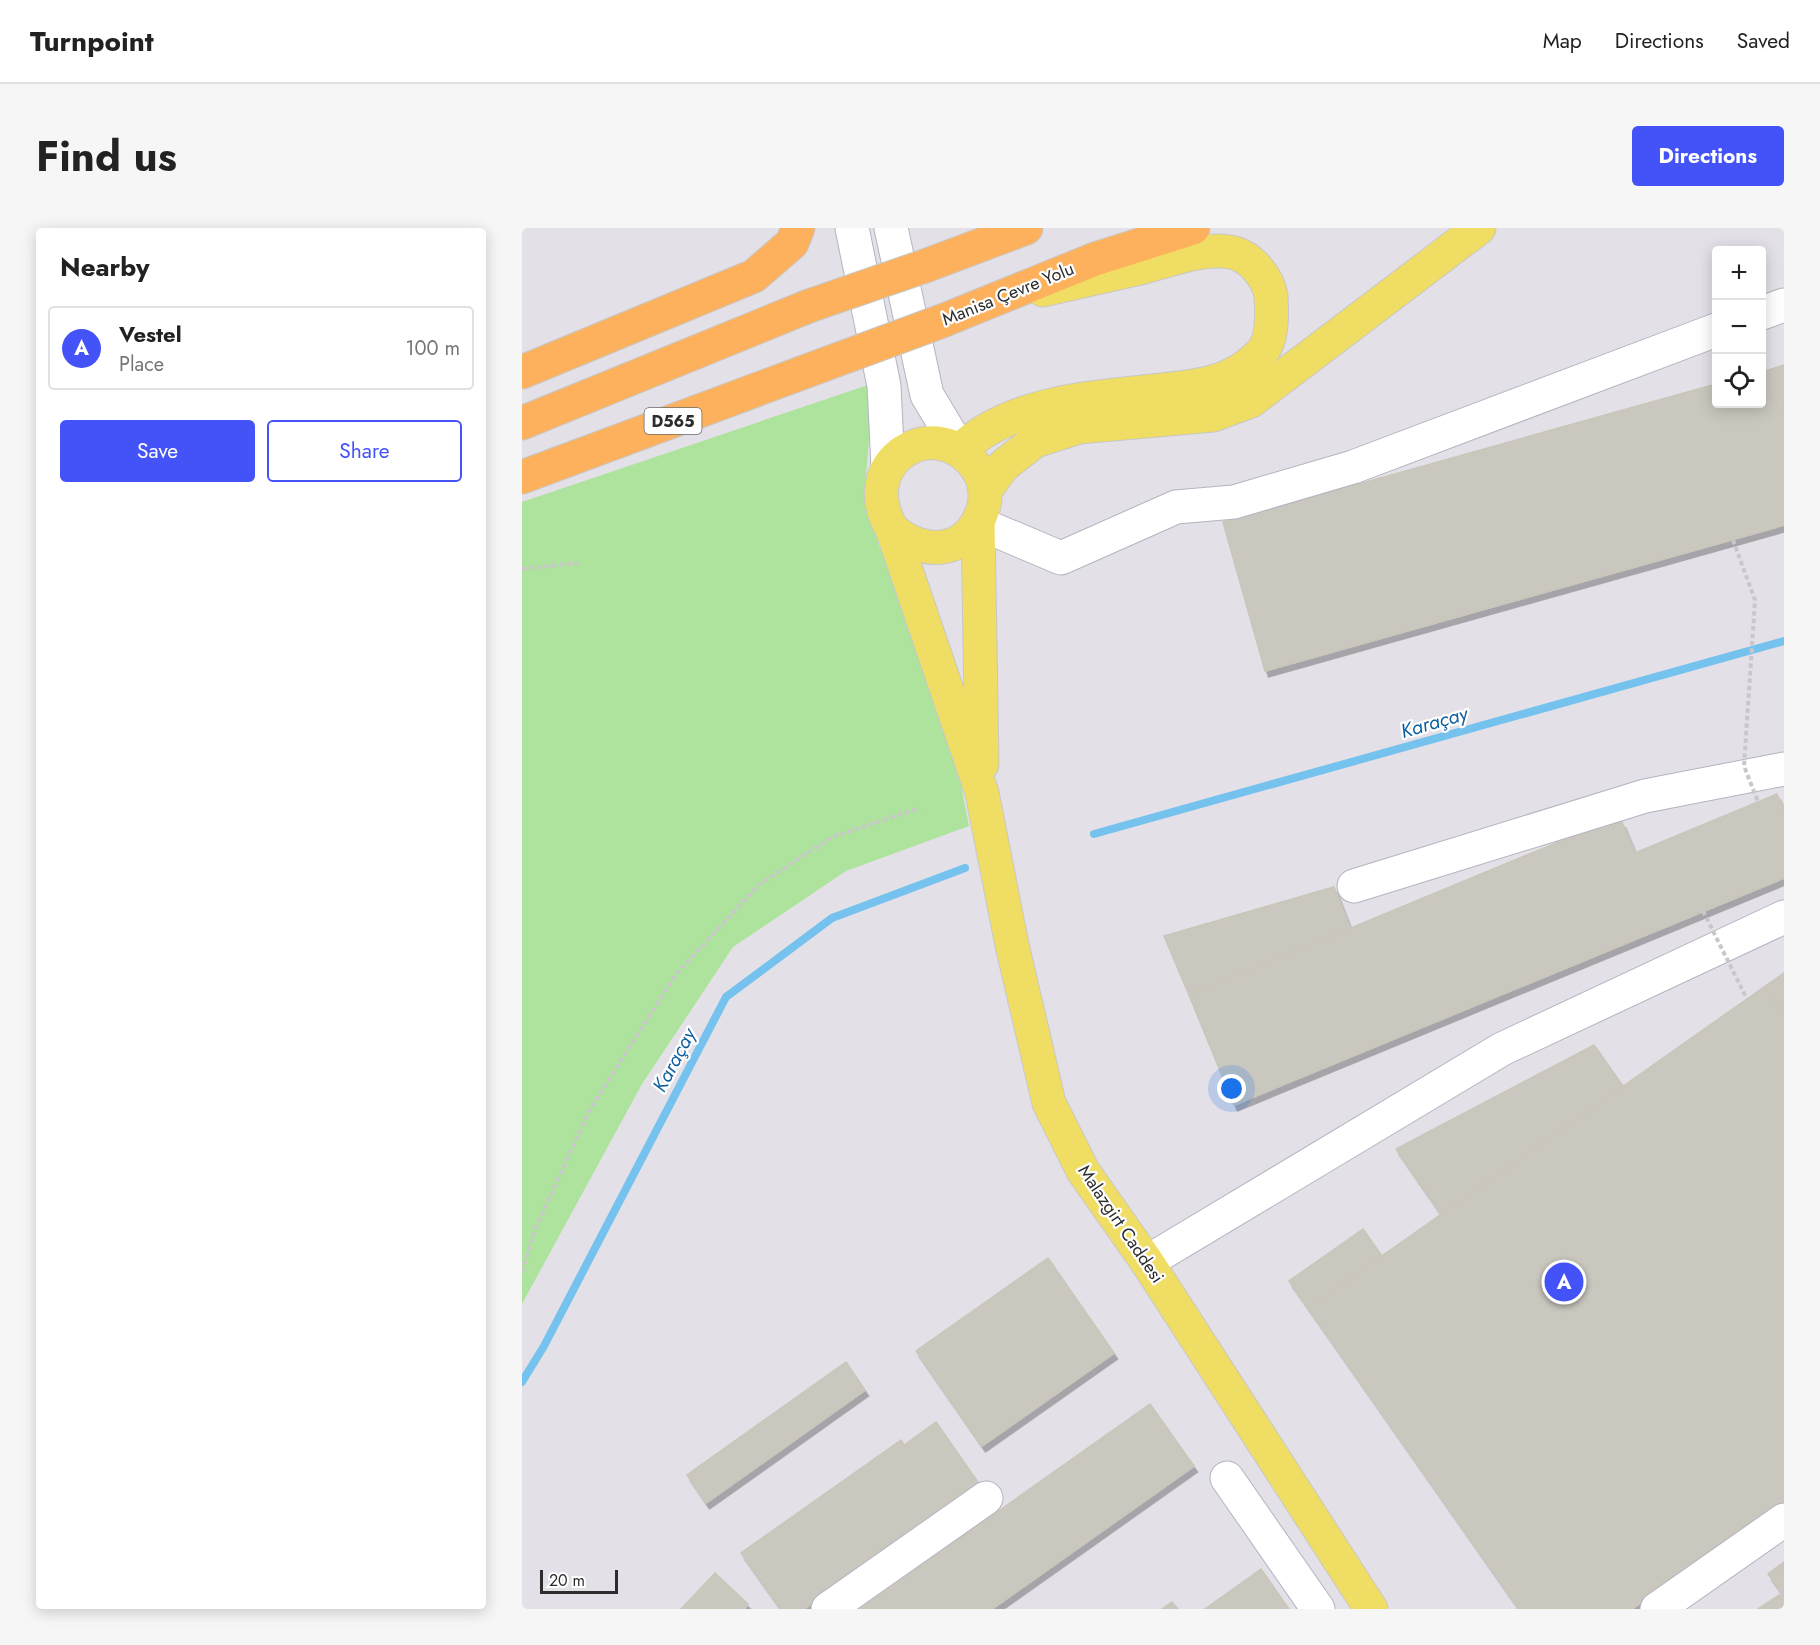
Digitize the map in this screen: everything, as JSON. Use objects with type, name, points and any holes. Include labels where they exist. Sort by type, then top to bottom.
[{"type":"highway","points":[[522,372],[754,276],[792,243],[798,228]]},
{"type":"highway","points":[[522,423],[809,306],[1026,228]]},
{"type":"highway","name":"Manisa Çevre Yolu","points":[[522,477],[942,321],[1095,259],[1193,228]]},
{"type":"main road","points":[[985,491],[1003,466],[1035,441],[1079,427],[1213,414],[1251,401],[1479,228]]},
{"type":"main road","points":[[960,450],[979,432],[1005,420],[1059,403],[1209,384],[1243,371],[1263,351],[1272,319],[1270,293],[1258,267],[1232,252],[1195,253],[994,301]]},
{"type":"main road","points":[[892,529],[904,540],[920,547],[937,549],[952,545],[967,536],[978,523],[984,508],[985,491],[981,475],[972,461],[960,450],[945,444],[929,442],[913,446],[898,454],[888,467],[881,482],[880,498],[883,514],[892,529],[982,793]]},
{"type":"main road","points":[[978,523],[982,793]]},
{"type":"main road","name":"Malazgirt Caddesi","points":[[982,793],[1012,945],[1049,1103],[1083,1171],[1148,1262],[1371,1609]]},
{"type":"street","points":[[852,228],[884,386],[888,467]]},
{"type":"street","points":[[891,228],[927,395],[960,450]]},
{"type":"street","points":[[1766,311],[1784,304]]},
{"type":"street","points":[[978,523],[1061,558],[1176,507],[1234,502],[1353,467],[1712,332]]},
{"type":"street","points":[[1354,886],[1645,796],[1784,769]]},
{"type":"street","points":[[1148,1262],[1502,1049],[1784,917]]},
{"type":"street","points":[[1227,1478],[1318,1609]]},
{"type":"street","points":[[828,1609],[986,1498]]},
{"type":"street","points":[[1657,1609],[1784,1520]]},
{"type":"path","points":[[1733,540],[1755,600],[1744,766],[1758,802]]},
{"type":"path","points":[[522,568],[578,563]]},
{"type":"path","points":[[522,1272],[534,1232],[589,1112],[676,974],[760,884],[832,837],[920,808]]},
{"type":"path","points":[[1703,911],[1747,999]]},
{"type":"shaded area","points":[[522,228],[1784,228],[1784,1609],[522,1609]]},
{"type":"green space","points":[[874,383],[865,487],[879,547],[908,602],[941,682],[969,826],[846,871],[733,947],[642,1084],[522,1304],[522,502]]},
{"type":"building","points":[[1784,365],[1784,525],[1265,671],[1223,522],[1712,385],[1712,408],[1766,408],[1766,371]]},
{"type":"building","points":[[1777,794],[1784,810],[1784,878],[1234,1105],[1189,995],[1585,831],[1622,822],[1635,853]]},
{"type":"building","points":[[1334,887],[1350,928],[1189,995],[1164,936]]},
{"type":"building","points":[[1784,973],[1784,1016],[1764,987]]},
{"type":"building","points":[[1764,987],[1784,1016],[1784,1502],[1632,1609],[1519,1609],[1308,1308]]},
{"type":"building","points":[[1594,1045],[1623,1086],[1441,1214],[1396,1149]]},
{"type":"building","points":[[1363,1229],[1382,1256],[1308,1308],[1289,1281]]},
{"type":"building","points":[[1048,1258],[1114,1353],[982,1446],[916,1351]]},
{"type":"building","points":[[846,1362],[865,1390],[706,1503],[687,1475]]},
{"type":"building","points":[[1150,1404],[1194,1466],[992,1609],[860,1609]]},
{"type":"building","points":[[936,1422],[980,1485],[804,1609],[781,1609],[741,1553],[901,1440],[904,1445]]},
{"type":"building","points":[[1784,1562],[1784,1609],[1758,1609],[1782,1593],[1768,1574]]},
{"type":"building","points":[[1261,1569],[1289,1609],[1205,1609]]},
{"type":"building","points":[[715,1573],[748,1604],[744,1609],[681,1609]]},
{"type":"building","points":[[1172,1602],[1178,1609],[1162,1609]]},
{"type":"waterway","name":"Karaçay","points":[[1094,834],[1784,641]]},
{"type":"waterway","name":"Karaçay","points":[[522,1382],[544,1346],[726,997],[832,918],[965,868]]},
{"type":"place","name":"Vestel","points":[[1564,1282]]}]
